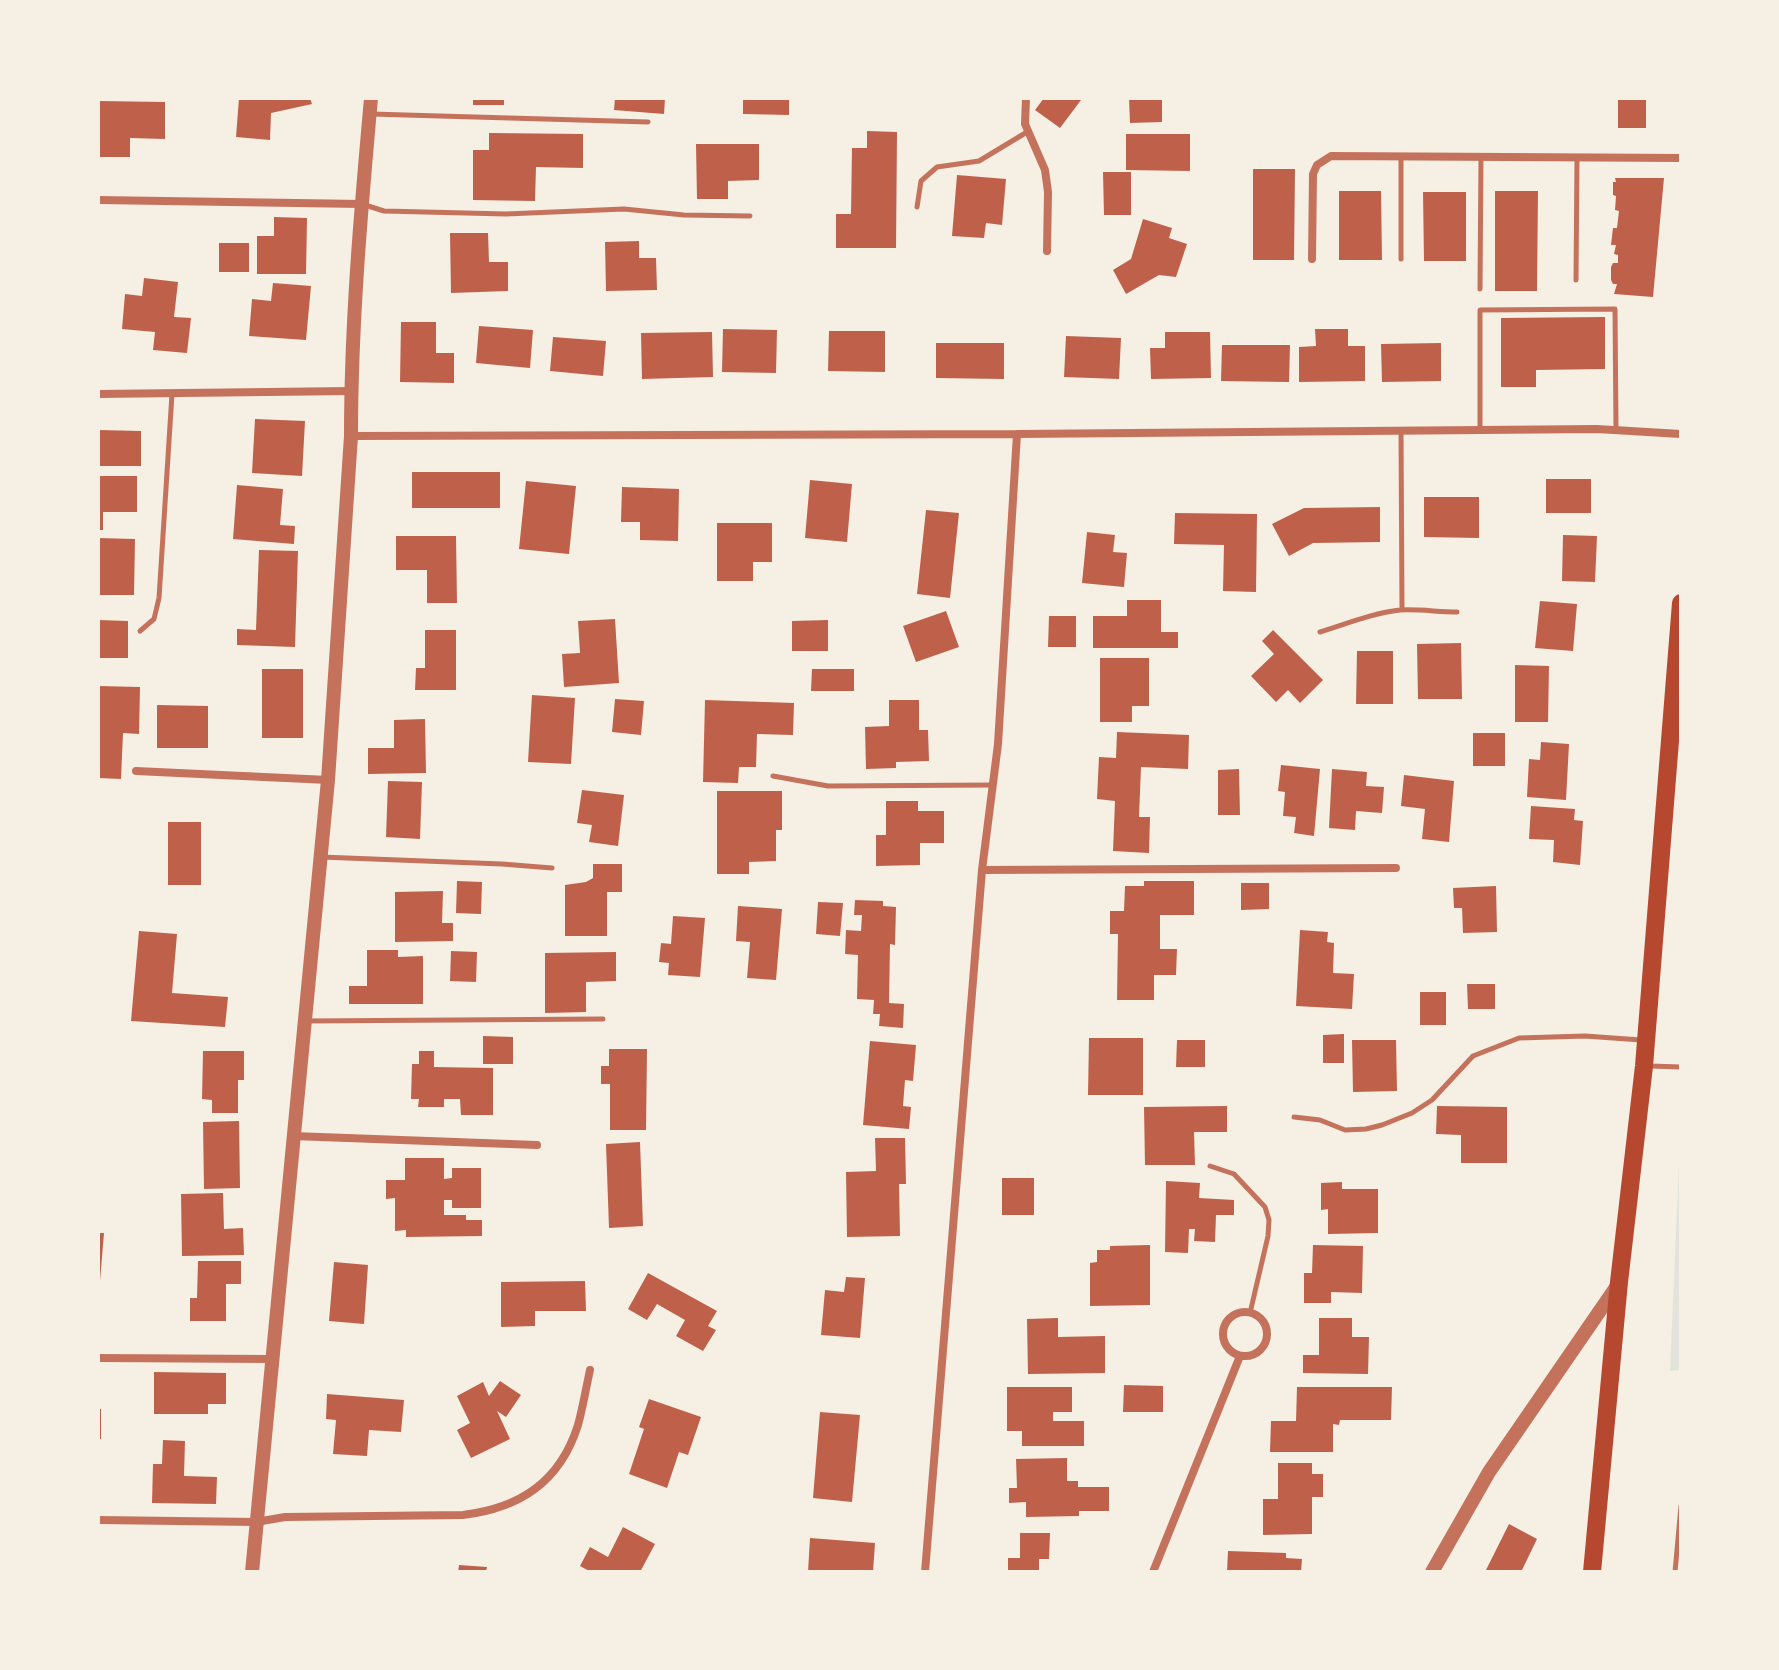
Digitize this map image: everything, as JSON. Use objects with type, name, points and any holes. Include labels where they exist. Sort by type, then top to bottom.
[{"type":"main road","points":[[1592,1572],[1619,1282],[1644,1066],[1681,603]]},
{"type":"street","points":[[252,1572],[328,780],[371,98]]},
{"type":"street","points":[[1026,98],[1025,124],[1045,170],[1048,192],[1047,251]]},
{"type":"street","points":[[1312,259],[1313,174],[1317,165],[1331,156],[1681,158]]},
{"type":"street","points":[[98,200],[362,204]]},
{"type":"street","points":[[98,394],[351,391]]},
{"type":"street","points":[[351,436],[1597,429],[1681,434]]},
{"type":"street","points":[[925,1572],[982,870],[998,744],[1017,434]]},
{"type":"street","points":[[136,771],[328,780]]},
{"type":"street","points":[[982,870],[1396,868]]},
{"type":"street","points":[[293,1136],[537,1145]]},
{"type":"street","points":[[1432,1572],[1489,1472],[1619,1282]]},
{"type":"street","points":[[1250,1313],[1263,1321],[1267,1328],[1266,1343],[1255,1354],[1240,1356],[1225,1343],[1224,1329],[1231,1317],[1250,1313]]},
{"type":"street","points":[[1153,1572],[1240,1356]]},
{"type":"street","points":[[98,1358],[271,1359]]},
{"type":"street","points":[[98,1520],[256,1522],[308,1516],[463,1515],[509,1505],[532,1492],[554,1471],[568,1450],[578,1424],[590,1370]]},
{"type":"lane","points":[[370,114],[648,122]]},
{"type":"lane","points":[[917,207],[921,181],[937,167],[979,161],[1028,131]]},
{"type":"lane","points":[[1401,156],[1401,259]]},
{"type":"lane","points":[[1480,289],[1481,157]]},
{"type":"lane","points":[[1576,280],[1577,157]]},
{"type":"lane","points":[[362,204],[384,211],[506,214],[624,209],[684,215],[750,216]]},
{"type":"lane","points":[[1480,430],[1480,310],[1615,309],[1616,430]]},
{"type":"lane","points":[[140,631],[154,619],[159,598],[172,393]]},
{"type":"lane","points":[[1401,431],[1402,610]]},
{"type":"lane","points":[[1320,632],[1365,617],[1402,610],[1457,612]]},
{"type":"lane","points":[[773,776],[828,786],[993,785]]},
{"type":"lane","points":[[320,857],[552,868]]},
{"type":"lane","points":[[304,1021],[603,1019]]},
{"type":"lane","points":[[1294,1117],[1320,1120],[1345,1130],[1382,1125],[1412,1113],[1432,1100],[1473,1056],[1519,1038],[1585,1036],[1646,1040]]},
{"type":"lane","points":[[1644,1066],[1681,1067]]},
{"type":"lane","points":[[1210,1166],[1234,1174],[1265,1207],[1269,1220],[1250,1313]]},
{"type":"lane","points":[[1675,1572],[1681,1506]]},
{"type":"shaded area","points":[[1681,1118],[1681,1370],[1670,1371],[1670,1370]]},
{"type":"building","points":[[239,98],[310,98],[312,104],[271,113],[270,140],[236,137]]},
{"type":"building","points":[[473,98],[504,98],[504,105],[473,105]]},
{"type":"building","points":[[615,98],[665,98],[664,114],[614,110]]},
{"type":"building","points":[[743,98],[789,98],[789,115],[743,114]]},
{"type":"building","points":[[1044,98],[1081,100],[1060,128],[1035,110]]},
{"type":"building","points":[[1129,98],[1162,98],[1162,122],[1130,123]]},
{"type":"building","points":[[1618,98],[1646,98],[1646,128],[1618,128]]},
{"type":"building","points":[[98,101],[165,102],[165,139],[130,138],[130,157],[98,157]]},
{"type":"building","points":[[867,131],[897,132],[896,248],[836,248],[836,214],[851,214],[852,148],[867,148]]},
{"type":"building","points":[[489,133],[583,134],[583,168],[536,167],[535,201],[473,200],[473,150],[489,150]]},
{"type":"building","points":[[1126,134],[1190,134],[1190,171],[1126,170]]},
{"type":"building","points":[[696,144],[759,144],[759,180],[728,181],[728,199],[697,199]]},
{"type":"building","points":[[1253,169],[1295,169],[1294,260],[1253,260]]},
{"type":"building","points":[[1103,172],[1131,172],[1131,215],[1104,215]]},
{"type":"building","points":[[957,175],[1006,179],[1002,225],[986,223],[984,238],[952,236]]},
{"type":"building","points":[[1615,178],[1664,178],[1653,297],[1614,294],[1617,284],[1611,280],[1611,267],[1613,263],[1618,263],[1618,255],[1614,254],[1616,245],[1611,245],[1619,211],[1615,210],[1616,196],[1613,195]]},
{"type":"building","points":[[1339,191],[1381,191],[1382,260],[1339,260]]},
{"type":"building","points":[[1495,191],[1538,191],[1537,291],[1495,291]]},
{"type":"building","points":[[1423,192],[1466,192],[1466,261],[1424,261]]},
{"type":"building","points":[[274,217],[307,218],[306,274],[257,274],[257,236],[274,236]]},
{"type":"building","points":[[1143,219],[1172,228],[1169,238],[1187,244],[1176,277],[1159,275],[1126,294],[1113,270],[1131,259]]},
{"type":"building","points":[[450,233],[488,233],[489,262],[508,262],[508,291],[451,293]]},
{"type":"building","points":[[639,241],[639,258],[656,258],[657,290],[606,291],[605,242]]},
{"type":"building","points":[[219,243],[249,243],[249,272],[219,272]]},
{"type":"building","points":[[144,278],[178,282],[174,317],[191,318],[187,353],[153,350],[155,332],[122,329],[125,294],[142,296]]},
{"type":"building","points":[[273,283],[311,286],[306,340],[249,336],[252,299],[271,301]]},
{"type":"building","points":[[1605,317],[1605,369],[1536,370],[1536,387],[1501,387],[1501,318]]},
{"type":"building","points":[[401,322],[436,322],[436,353],[454,353],[454,383],[400,382]]},
{"type":"building","points":[[479,326],[533,330],[530,368],[476,363]]},
{"type":"building","points":[[723,329],[777,330],[776,373],[722,372]]},
{"type":"building","points":[[1315,329],[1348,329],[1348,346],[1365,346],[1365,381],[1299,382],[1299,347],[1316,346]]},
{"type":"building","points":[[829,331],[885,331],[885,372],[828,371]]},
{"type":"building","points":[[712,332],[713,377],[642,379],[641,333]]},
{"type":"building","points":[[1165,332],[1210,332],[1211,378],[1151,379],[1150,348],[1165,348]]},
{"type":"building","points":[[1066,336],[1121,338],[1119,379],[1064,377]]},
{"type":"building","points":[[553,337],[606,341],[603,376],[550,371]]},
{"type":"building","points":[[936,343],[1004,343],[1004,379],[936,378]]},
{"type":"building","points":[[1441,343],[1441,381],[1382,382],[1381,344]]},
{"type":"building","points":[[1222,345],[1290,345],[1289,382],[1221,381]]},
{"type":"building","points":[[255,419],[305,421],[302,476],[252,473]]},
{"type":"building","points":[[98,430],[141,431],[141,466],[98,466]]},
{"type":"building","points":[[412,472],[500,472],[500,508],[412,508]]},
{"type":"building","points":[[98,476],[137,476],[137,512],[103,512],[103,530],[98,530]]},
{"type":"building","points":[[1546,479],[1591,479],[1591,513],[1546,513]]},
{"type":"building","points":[[810,480],[852,484],[847,542],[805,538]]},
{"type":"building","points":[[526,481],[576,486],[569,554],[519,549]]},
{"type":"building","points":[[237,485],[283,489],[280,525],[295,526],[294,544],[233,539]]},
{"type":"building","points":[[622,487],[679,489],[678,541],[640,540],[640,522],[621,522]]},
{"type":"building","points":[[1424,497],[1479,497],[1479,538],[1424,537]]},
{"type":"building","points":[[1380,507],[1380,542],[1313,543],[1289,556],[1272,524],[1304,508]]},
{"type":"building","points":[[926,510],[959,513],[950,598],[917,594]]},
{"type":"building","points":[[1175,513],[1257,514],[1256,592],[1223,591],[1224,545],[1174,544]]},
{"type":"building","points":[[717,523],[772,523],[772,562],[753,562],[753,581],[717,581]]},
{"type":"building","points":[[1087,532],[1115,535],[1113,552],[1127,553],[1124,587],[1082,583]]},
{"type":"building","points":[[1563,535],[1597,536],[1595,582],[1562,581]]},
{"type":"building","points":[[396,536],[456,536],[457,603],[427,603],[427,570],[396,570]]},
{"type":"building","points":[[98,538],[135,539],[134,595],[98,595]]},
{"type":"building","points":[[259,550],[298,551],[295,647],[237,645],[237,629],[256,630]]},
{"type":"building","points":[[1127,600],[1161,600],[1161,632],[1178,632],[1178,648],[1093,648],[1093,616],[1127,616]]},
{"type":"building","points":[[1540,601],[1577,604],[1573,651],[1535,648]]},
{"type":"building","points":[[946,611],[959,647],[916,662],[903,626]]},
{"type":"building","points":[[1049,616],[1076,616],[1076,647],[1048,647]]},
{"type":"building","points":[[615,619],[619,683],[564,687],[562,654],[580,653],[578,621]]},
{"type":"building","points":[[98,620],[128,621],[128,658],[98,658]]},
{"type":"building","points":[[828,620],[828,651],[792,651],[792,621]]},
{"type":"building","points":[[425,630],[456,630],[456,690],[415,690],[416,668],[425,668]]},
{"type":"building","points":[[1273,630],[1323,680],[1300,703],[1288,690],[1276,702],[1251,676],[1274,654],[1262,641]]},
{"type":"building","points":[[1461,643],[1462,699],[1418,699],[1417,644]]},
{"type":"building","points":[[1357,651],[1393,651],[1393,704],[1356,704]]},
{"type":"building","points":[[1100,658],[1149,658],[1149,706],[1132,706],[1132,722],[1100,722]]},
{"type":"building","points":[[1515,665],[1549,666],[1548,722],[1515,722]]},
{"type":"building","points":[[262,669],[303,669],[303,738],[262,738]]},
{"type":"building","points":[[812,669],[854,669],[854,691],[811,691]]},
{"type":"building","points":[[98,686],[140,687],[139,734],[123,733],[121,779],[98,778]]},
{"type":"building","points":[[532,695],[575,698],[571,764],[528,762]]},
{"type":"building","points":[[615,699],[644,701],[641,735],[612,732]]},
{"type":"building","points":[[705,700],[794,703],[793,735],[757,734],[756,767],[739,767],[738,783],[703,782]]},
{"type":"building","points":[[889,700],[919,700],[919,730],[928,730],[929,761],[896,762],[896,768],[866,769],[865,727],[889,726]]},
{"type":"building","points":[[157,705],[208,706],[208,748],[157,748]]},
{"type":"building","points":[[425,719],[426,773],[368,774],[368,748],[394,748],[394,720]]},
{"type":"building","points":[[1117,732],[1189,735],[1188,769],[1141,767],[1139,817],[1150,817],[1149,853],[1113,851],[1115,801],[1097,799],[1099,757],[1116,758]]},
{"type":"building","points":[[1473,733],[1505,733],[1505,766],[1473,766]]},
{"type":"building","points":[[1541,742],[1569,744],[1566,800],[1527,797],[1529,759],[1540,760]]},
{"type":"building","points":[[1281,765],[1320,769],[1314,836],[1294,833],[1296,817],[1283,816],[1285,792],[1278,791]]},
{"type":"building","points":[[1239,769],[1240,815],[1218,815],[1218,770]]},
{"type":"building","points":[[1332,769],[1367,772],[1366,786],[1384,787],[1382,813],[1356,811],[1355,830],[1329,828]]},
{"type":"building","points":[[1404,775],[1454,781],[1449,842],[1422,839],[1425,809],[1401,806]]},
{"type":"building","points":[[388,781],[422,782],[420,839],[386,837]]},
{"type":"building","points":[[582,790],[624,795],[618,846],[589,842],[592,825],[577,823]]},
{"type":"building","points":[[717,791],[782,791],[782,830],[776,830],[776,861],[749,862],[749,874],[717,874]]},
{"type":"building","points":[[886,801],[918,801],[918,811],[944,811],[944,843],[920,843],[920,865],[876,866],[876,835],[886,835]]},
{"type":"building","points":[[1531,806],[1575,809],[1574,820],[1583,821],[1580,865],[1553,862],[1554,840],[1529,839]]},
{"type":"building","points":[[168,822],[201,822],[201,885],[168,885]]},
{"type":"building","points":[[593,864],[622,864],[622,892],[607,892],[607,936],[565,936],[565,885],[593,878]]},
{"type":"building","points":[[457,881],[482,882],[481,914],[456,913]]},
{"type":"building","points":[[1144,881],[1194,881],[1194,915],[1160,915],[1160,949],[1177,949],[1176,975],[1154,975],[1154,1000],[1117,1000],[1118,934],[1110,934],[1110,911],[1124,911],[1125,886],[1144,886]]},
{"type":"building","points":[[1241,883],[1269,883],[1269,909],[1241,910]]},
{"type":"building","points":[[1496,886],[1497,932],[1463,933],[1462,908],[1454,908],[1453,888]]},
{"type":"building","points":[[443,891],[442,923],[453,923],[453,941],[395,942],[395,892]]},
{"type":"building","points":[[855,900],[883,901],[883,906],[896,907],[895,945],[890,944],[889,1003],[904,1004],[903,1028],[879,1026],[880,1014],[873,1014],[874,1000],[857,999],[858,955],[845,954],[846,930],[861,931],[862,915],[854,915]]},
{"type":"building","points":[[818,902],[843,903],[840,936],[816,934]]},
{"type":"building","points":[[738,906],[782,909],[776,980],[747,978],[750,942],[736,941]]},
{"type":"building","points":[[673,916],[705,918],[700,977],[668,975],[669,963],[659,962],[661,943],[671,944]]},
{"type":"building","points":[[1300,930],[1328,932],[1327,942],[1334,943],[1333,973],[1354,974],[1352,1009],[1296,1006]]},
{"type":"building","points":[[139,931],[177,934],[172,993],[228,997],[225,1027],[131,1021]]},
{"type":"building","points":[[367,950],[398,950],[398,957],[423,956],[423,1004],[349,1004],[349,986],[367,986]]},
{"type":"building","points":[[451,951],[477,952],[476,982],[450,981]]},
{"type":"building","points":[[616,952],[616,981],[586,982],[586,1012],[545,1013],[545,953]]},
{"type":"building","points":[[1467,984],[1495,984],[1495,1009],[1468,1009]]},
{"type":"building","points":[[1420,992],[1446,992],[1446,1025],[1420,1025]]},
{"type":"building","points":[[1344,1034],[1344,1063],[1323,1063],[1323,1035]]},
{"type":"building","points":[[483,1036],[513,1037],[513,1064],[483,1064]]},
{"type":"building","points":[[1089,1038],[1143,1038],[1143,1095],[1088,1095]]},
{"type":"building","points":[[1177,1040],[1205,1040],[1205,1067],[1176,1067]]},
{"type":"building","points":[[1352,1040],[1396,1040],[1397,1091],[1353,1092]]},
{"type":"building","points":[[870,1041],[916,1045],[913,1081],[905,1080],[903,1106],[911,1107],[909,1129],[863,1125]]},
{"type":"building","points":[[609,1049],[647,1049],[646,1130],[610,1130],[610,1084],[601,1084],[601,1066],[609,1066]]},
{"type":"building","points":[[203,1051],[244,1051],[244,1080],[238,1080],[238,1113],[212,1113],[212,1100],[202,1099]]},
{"type":"building","points":[[419,1051],[434,1051],[434,1067],[493,1068],[493,1115],[461,1115],[460,1099],[444,1099],[444,1107],[418,1107],[419,1099],[411,1099],[412,1064],[419,1064]]},
{"type":"building","points":[[1227,1106],[1227,1132],[1194,1132],[1195,1165],[1145,1165],[1144,1107]]},
{"type":"building","points":[[1437,1106],[1507,1107],[1507,1163],[1461,1163],[1461,1135],[1436,1134]]},
{"type":"building","points":[[239,1121],[240,1188],[204,1189],[203,1122]]},
{"type":"building","points":[[875,1138],[905,1138],[906,1184],[899,1184],[900,1236],[847,1237],[846,1172],[876,1171]]},
{"type":"building","points":[[640,1142],[643,1226],[609,1228],[606,1144]]},
{"type":"building","points":[[405,1158],[444,1158],[444,1179],[452,1178],[452,1168],[481,1168],[481,1208],[452,1208],[452,1200],[444,1200],[444,1215],[466,1215],[466,1220],[482,1220],[482,1236],[406,1237],[406,1230],[395,1231],[395,1198],[386,1199],[386,1180],[405,1180]]},
{"type":"building","points":[[1002,1178],[1034,1178],[1034,1215],[1002,1215]]},
{"type":"building","points":[[1166,1181],[1200,1183],[1199,1198],[1234,1200],[1234,1215],[1216,1215],[1215,1242],[1194,1241],[1195,1229],[1189,1229],[1188,1253],[1165,1252]]},
{"type":"building","points":[[1342,1182],[1342,1189],[1378,1189],[1378,1233],[1328,1234],[1328,1209],[1321,1210],[1321,1183]]},
{"type":"building","points":[[223,1193],[224,1229],[243,1228],[244,1255],[182,1256],[181,1194]]},
{"type":"building","points":[[98,1233],[104,1233],[100,1281],[98,1281]]},
{"type":"building","points":[[1150,1245],[1150,1305],[1090,1306],[1090,1263],[1097,1262],[1097,1250],[1110,1250],[1110,1246]]},
{"type":"building","points":[[1313,1245],[1363,1246],[1362,1293],[1331,1292],[1331,1303],[1304,1303],[1304,1273],[1312,1273]]},
{"type":"building","points":[[198,1261],[241,1261],[241,1284],[226,1284],[226,1321],[190,1321],[190,1298],[197,1298]]},
{"type":"building","points":[[334,1262],[368,1265],[364,1324],[329,1321]]},
{"type":"building","points":[[648,1273],[717,1311],[708,1326],[716,1330],[703,1351],[676,1336],[685,1320],[657,1304],[647,1320],[628,1309]]},
{"type":"building","points":[[846,1277],[865,1278],[860,1338],[821,1335],[825,1290],[844,1292]]},
{"type":"building","points":[[585,1281],[586,1311],[535,1311],[535,1326],[501,1327],[501,1282]]},
{"type":"building","points":[[1058,1318],[1058,1337],[1105,1336],[1105,1373],[1028,1374],[1027,1319]]},
{"type":"building","points":[[1319,1318],[1352,1318],[1352,1337],[1369,1337],[1368,1374],[1303,1373],[1303,1355],[1319,1355]]},
{"type":"building","points":[[154,1372],[226,1373],[226,1404],[208,1404],[208,1414],[154,1414]]},
{"type":"building","points":[[500,1381],[521,1395],[506,1417],[497,1411],[510,1439],[471,1458],[457,1430],[470,1423],[457,1396],[483,1382],[489,1396]]},
{"type":"building","points":[[1124,1385],[1163,1386],[1163,1412],[1123,1412]]},
{"type":"building","points":[[1007,1387],[1072,1387],[1072,1412],[1053,1412],[1053,1421],[1084,1421],[1084,1446],[1022,1446],[1022,1431],[1007,1431]]},
{"type":"building","points":[[1297,1387],[1392,1387],[1391,1420],[1340,1420],[1339,1425],[1333,1424],[1333,1452],[1270,1452],[1271,1421],[1296,1421]]},
{"type":"building","points":[[327,1394],[404,1400],[401,1432],[369,1430],[367,1456],[333,1454],[336,1420],[326,1419]]},
{"type":"building","points":[[649,1399],[701,1417],[688,1455],[679,1452],[667,1488],[629,1474],[644,1429],[639,1427]]},
{"type":"building","points":[[98,1409],[101,1409],[101,1439],[98,1439]]},
{"type":"building","points":[[820,1412],[860,1415],[852,1502],[813,1498]]},
{"type":"building","points":[[163,1440],[185,1441],[184,1476],[217,1477],[216,1504],[152,1503],[153,1464],[162,1464]]},
{"type":"building","points":[[1067,1458],[1067,1481],[1078,1481],[1078,1487],[1109,1487],[1109,1511],[1079,1511],[1079,1516],[1026,1517],[1026,1502],[1009,1503],[1009,1488],[1017,1488],[1016,1459]]},
{"type":"building","points":[[1278,1463],[1312,1463],[1312,1474],[1323,1474],[1323,1497],[1312,1497],[1312,1534],[1263,1535],[1263,1499],[1278,1499]]},
{"type":"building","points":[[1509,1524],[1537,1539],[1521,1572],[1485,1572]]},
{"type":"building","points":[[623,1527],[655,1544],[640,1572],[591,1572],[580,1566],[590,1547],[608,1557]]},
{"type":"building","points":[[1020,1533],[1050,1533],[1049,1559],[1039,1559],[1039,1572],[1008,1572],[1008,1558],[1020,1558]]},
{"type":"building","points":[[810,1538],[875,1543],[873,1572],[808,1572]]},
{"type":"building","points":[[1228,1551],[1286,1553],[1286,1558],[1302,1559],[1301,1572],[1227,1572]]},
{"type":"building","points":[[459,1565],[487,1567],[486,1572],[458,1572]]}]
